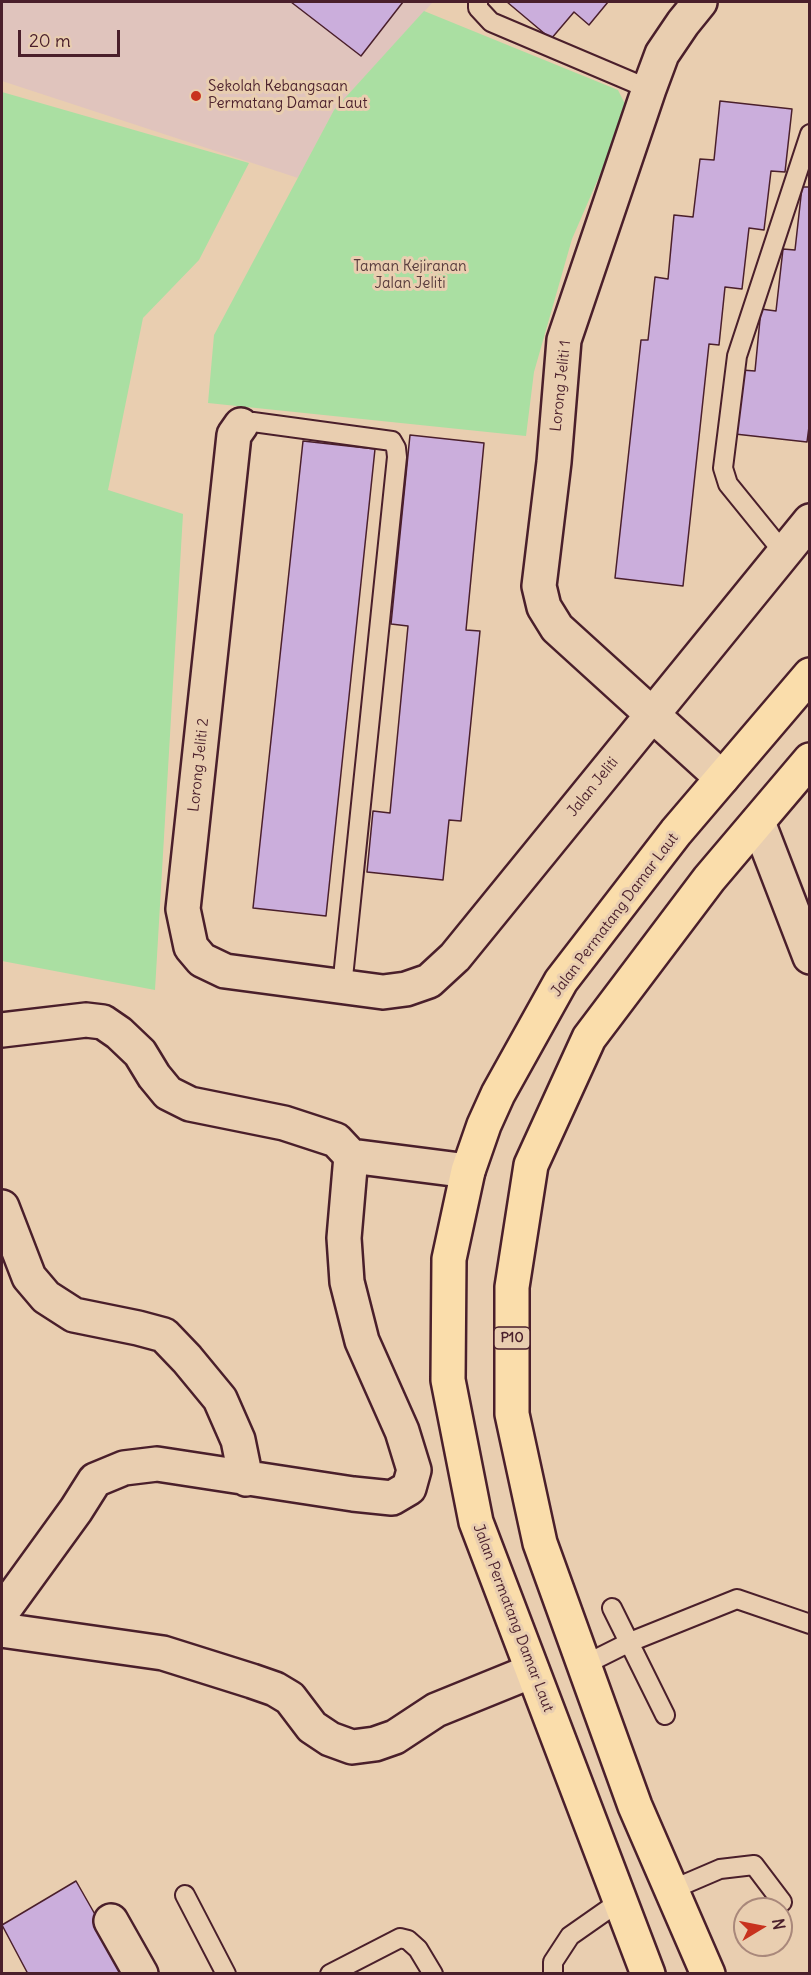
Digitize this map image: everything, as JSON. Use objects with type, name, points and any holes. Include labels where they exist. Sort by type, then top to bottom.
[{"type":"highway","name":"Jalan Permatang Damar Laut","points":[[648,1974],[476,1522],[448,1380],[449,1259],[468,1172],[484,1125],[498,1094],[561,981],[676,832],[810,675]]},
{"type":"highway","name":"P10","points":[[708,1974],[635,1806],[540,1543],[512,1414],[512,1287],[531,1165],[589,1038],[709,879],[810,760]]},
{"type":"street","name":"Lorong Jeliti 1","points":[[700,2],[682,23],[662,54],[564,340],[554,462],[539,586],[544,608],[557,628],[722,778]]},
{"type":"street","name":"Lorong Jeliti 2","points":[[241,424],[234,435],[183,909],[191,947],[202,960],[225,971],[342,987]]},
{"type":"street","name":"Jalan Jeliti","points":[[342,987],[383,992],[406,989],[429,981],[442,970],[455,957],[810,521]]},
{"type":"street","points":[[758,822],[810,957]]},
{"type":"street","points":[[2,1031],[86,1020],[102,1022],[140,1053],[168,1093],[190,1104],[284,1123],[336,1140],[351,1156],[468,1172]]},
{"type":"street","points":[[2,1612],[96,1480],[124,1468],[157,1464],[246,1479],[392,1498],[409,1488],[414,1470],[402,1431],[362,1341],[347,1282],[344,1238],[351,1156]]},
{"type":"street","points":[[2,1207],[29,1277],[46,1297],[74,1314],[164,1335],[187,1359],[220,1399],[238,1440],[246,1479]]},
{"type":"street","points":[[2,1630],[163,1653],[252,1681],[275,1689],[290,1698],[312,1726],[330,1739],[352,1747],[375,1744],[395,1737],[436,1710],[532,1671]]},
{"type":"street","points":[[111,1921],[141,1974]]},
{"type":"lane","points":[[478,2],[477,8],[491,22],[649,89]]},
{"type":"lane","points":[[784,553],[728,484],[723,468],[737,356],[810,134]]},
{"type":"lane","points":[[241,424],[253,423],[392,441],[398,457],[342,987]]},
{"type":"lane","points":[[584,1665],[630,1642],[737,1599],[810,1624]]},
{"type":"lane","points":[[612,1608],[665,1715]]},
{"type":"lane","points":[[671,1890],[720,1869],[754,1865],[778,1897]]},
{"type":"lane","points":[[185,1895],[226,1974]]},
{"type":"lane","points":[[553,1974],[553,1962],[570,1936],[620,1901]]},
{"type":"lane","points":[[333,1973],[400,1938],[408,1940],[418,1949],[434,1974]]},
{"type":"shaded area","name":"Sekolah Kebangsaan Permatang Damar Laut","points":[[2,2],[433,2],[334,110],[298,178],[2,81]]},
{"type":"green space","name":"Taman Kejiranan Jalan Jeliti","points":[[424,11],[618,90],[628,110],[572,239],[534,372],[526,436],[208,403],[214,335],[334,110]]},
{"type":"green space","points":[[2,92],[249,163],[199,260],[143,318],[108,490],[183,514],[155,990],[2,961]]},
{"type":"building","points":[[291,2],[403,2],[361,56]]},
{"type":"building","points":[[507,2],[608,2],[589,25],[574,12],[551,39]]},
{"type":"building","points":[[720,101],[792,109],[785,172],[771,171],[764,230],[749,228],[742,289],[725,287],[719,345],[709,344],[683,586],[615,578],[641,340],[648,340],[655,277],[668,279],[674,215],[693,217],[700,159],[714,160]]},
{"type":"building","points":[[802,187],[810,187],[810,419],[807,442],[735,434],[742,370],[755,371],[761,309],[776,311],[783,249],[795,250]]},
{"type":"building","points":[[410,435],[484,443],[466,630],[480,631],[461,821],[449,820],[443,880],[367,872],[373,811],[390,813],[408,626],[391,624]]},
{"type":"building","points":[[303,441],[375,449],[326,916],[253,908]]},
{"type":"building","points":[[76,1881],[129,1974],[28,1974],[2,1925]]},
{"type":"place","name":"Sekolah Kebangsaan Permatang Damar Laut","points":[[196,96]]}]
